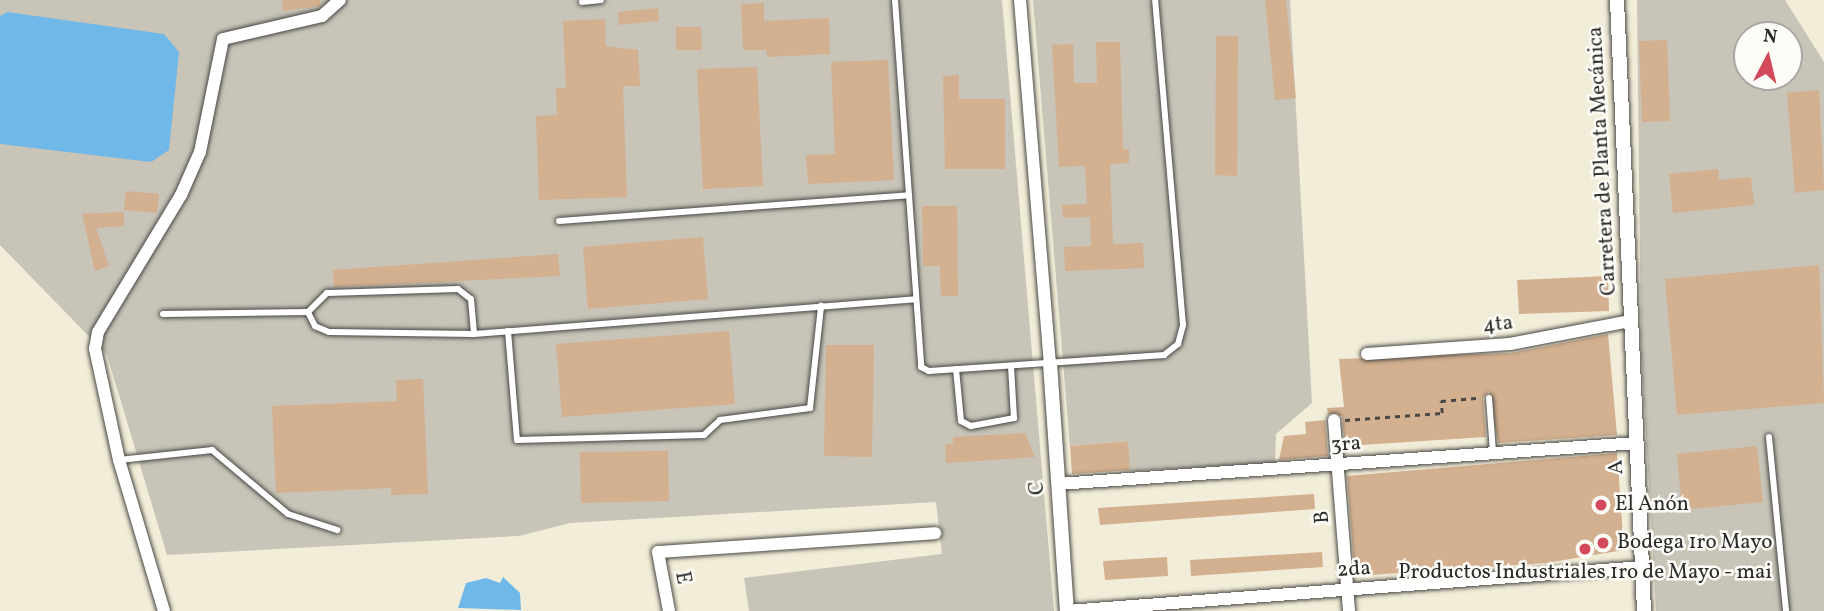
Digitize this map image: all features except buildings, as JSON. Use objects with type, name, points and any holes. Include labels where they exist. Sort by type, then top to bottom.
[{"type":"street","points":[[164,611],[118,460],[96,341],[200,152],[216,48],[237,33],[322,16],[340,0]]},
{"type":"street","points":[[1020,0],[1050,363]]},
{"type":"street","name":"Carretera de Planta Mecánica","points":[[1617,0],[1631,321]]},
{"type":"street","name":"4ta","points":[[1367,354],[1510,344],[1631,321]]},
{"type":"street","name":"A","points":[[1631,321],[1644,611]]},
{"type":"street","name":"C","points":[[1050,363],[1068,611]]},
{"type":"street","name":"B","points":[[1334,420],[1349,611]]},
{"type":"street","name":"3ra","points":[[1058,484],[1637,443]]},
{"type":"street","name":"E","points":[[669,611],[658,552],[934,533]]},
{"type":"street","name":"2da","points":[[1068,611],[1642,567]]},
{"type":"lane","points":[[582,2],[601,0]]},
{"type":"lane","points":[[895,0],[920,367],[956,369],[1164,355],[1178,344],[1183,325],[1156,0]]},
{"type":"lane","points":[[559,221],[909,195]]},
{"type":"lane","points":[[163,314],[308,312],[327,293],[458,289],[471,299],[474,334]]},
{"type":"lane","points":[[308,312],[315,326],[329,332],[474,334],[916,299]]},
{"type":"lane","points":[[508,331],[517,440],[704,435],[720,420],[810,408],[821,306]]},
{"type":"lane","points":[[956,369],[961,421],[971,426],[1014,418],[1011,366]]},
{"type":"lane","points":[[1489,398],[1493,453]]},
{"type":"lane","points":[[1769,437],[1786,611]]},
{"type":"lane","points":[[118,460],[212,450],[288,514],[337,530]]},
{"type":"path","points":[[1334,420],[1442,413],[1441,401],[1489,398]]},
{"type":"shaded area","points":[[0,0],[1002,0],[1054,611],[749,611],[744,578],[942,554],[936,502],[570,523],[519,536],[167,555],[107,355],[0,245]]},
{"type":"shaded area","points":[[1033,0],[1290,0],[1312,403],[1276,434],[1275,463],[1130,471],[1127,441],[1070,446]]},
{"type":"shaded area","points":[[1637,0],[1785,0],[1798,21],[1733,21],[1733,91],[1803,91],[1803,29],[1824,62],[1824,611],[1656,611],[1641,346]]},
{"type":"water","points":[[7,12],[164,34],[179,52],[169,150],[151,162],[0,144],[0,16]]},
{"type":"water","points":[[503,577],[520,593],[521,610],[458,608],[466,583],[486,578],[500,583]]},
{"type":"place","name":"El Anón","points":[[1601,505]]},
{"type":"place","name":"Bodega 1ro Mayo","points":[[1603,543]]},
{"type":"place","name":"Productos Industriales 1ro de Mayo - mai","points":[[1585,549]]}]
